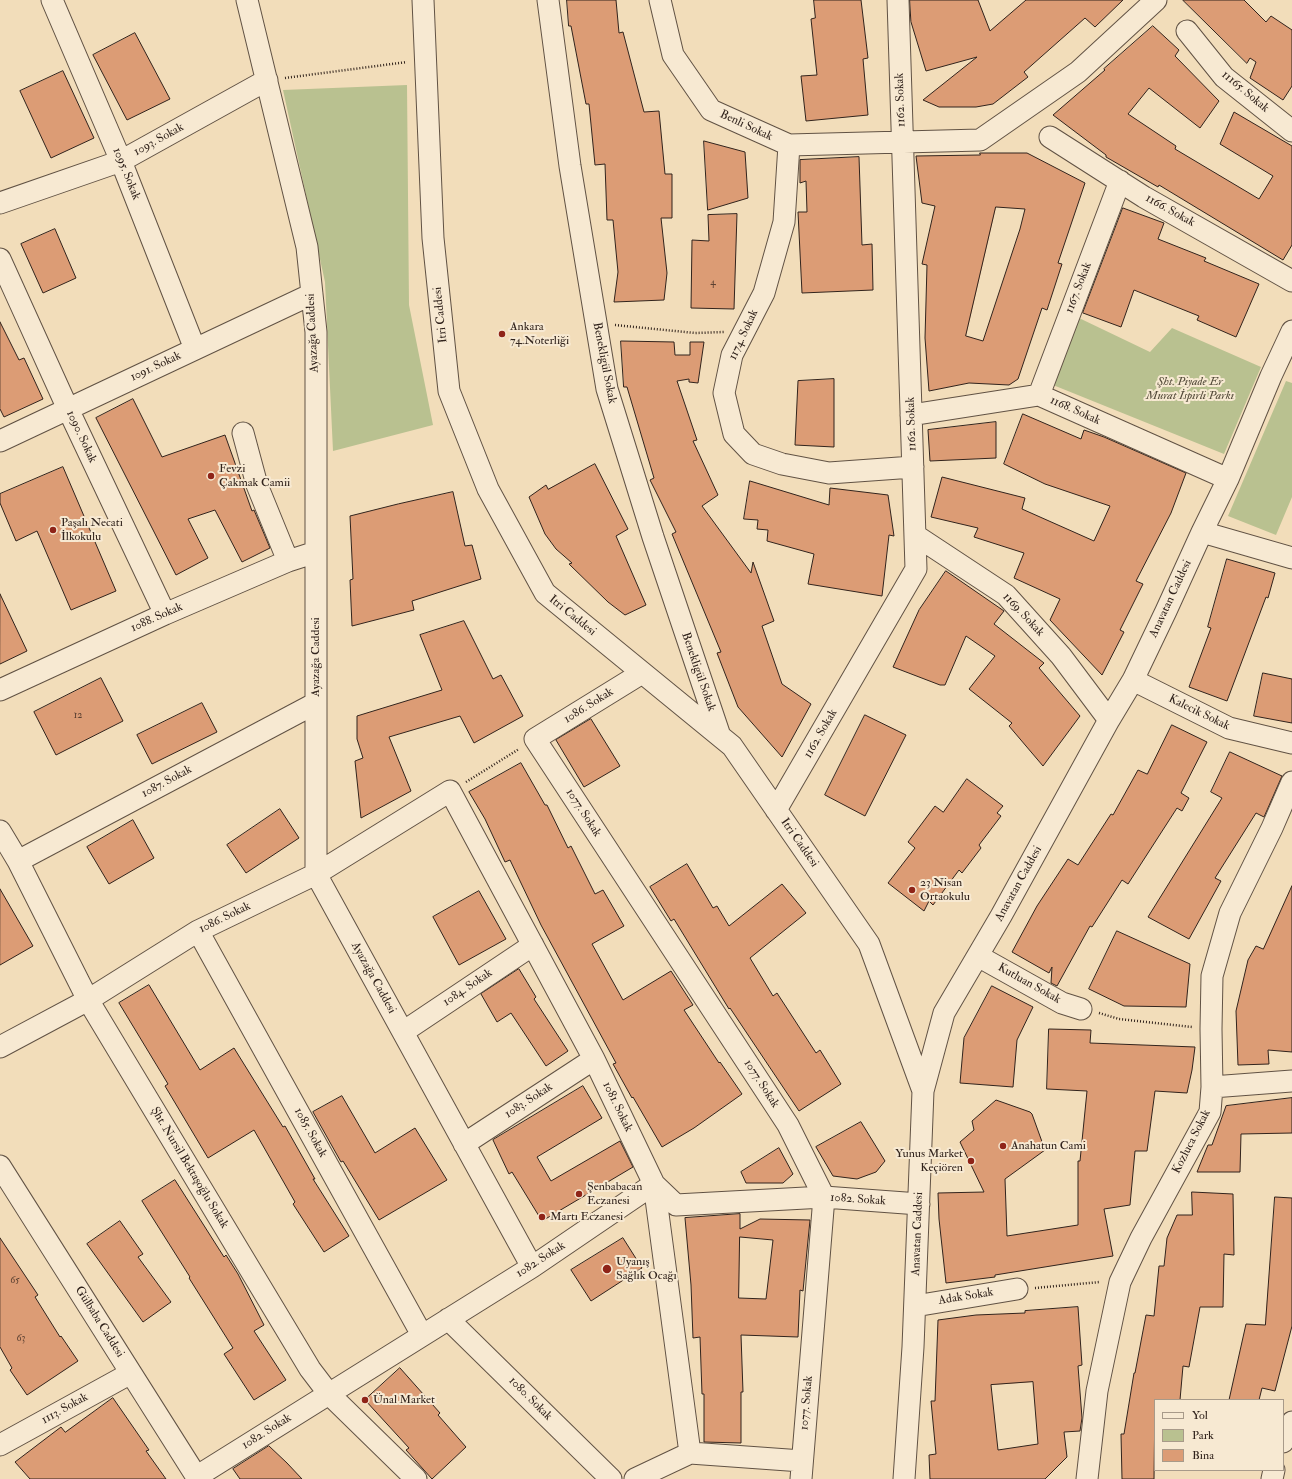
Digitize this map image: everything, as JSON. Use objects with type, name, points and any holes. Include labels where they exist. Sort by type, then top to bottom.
[{"type":"street","name":"1095. Sokak","points":[[52,0],[121,161],[195,349]]},
{"type":"street","name":"Ayazağa Caddesi","points":[[247,0],[307,247],[316,332],[316,874],[532,1267]]},
{"type":"street","name":"Itri Caddesi","points":[[423,0],[433,238],[449,391],[488,489],[545,593],[732,746],[868,944],[923,1091]]},
{"type":"street","name":"Benekligül Sokak","points":[[548,0],[570,166],[607,389],[653,537],[720,736]]},
{"type":"street","name":"Benli Sokak","points":[[660,0],[673,54],[711,110],[789,145],[980,140],[1078,72],[1156,0]]},
{"type":"street","name":"1162. Sokak","points":[[776,810],[916,569],[898,0]]},
{"type":"street","name":"11165. Sokak","points":[[1187,31],[1224,77],[1292,131]]},
{"type":"street","name":"1093. Sokak","points":[[0,203],[121,161],[267,80]]},
{"type":"street","name":"1166. Sokak","points":[[1050,137],[1144,197],[1292,281]]},
{"type":"street","name":"1174. Sokak","points":[[789,145],[784,222],[764,293],[732,356],[724,393],[734,434],[753,454],[782,464],[830,473],[913,467]]},
{"type":"street","name":"1167. Sokak","points":[[1039,395],[1120,181]]},
{"type":"street","name":"1090. Sokak","points":[[0,259],[68,409],[165,614]]},
{"type":"street","name":"1091. Sokak","points":[[0,441],[312,294]]},
{"type":"street","name":"Anavatan Caddesi","points":[[904,1479],[915,1306],[923,1091],[944,1013],[1001,916],[1133,680],[1228,479],[1271,376],[1292,331]]},
{"type":"street","name":"1168. Sokak","points":[[911,415],[1039,395],[1228,479]]},
{"type":"street","points":[[243,433],[259,490],[288,561]]},
{"type":"street","points":[[1202,532],[1292,558]]},
{"type":"street","name":"1169. Sokak","points":[[915,535],[1006,595],[1061,656],[1110,720]]},
{"type":"street","name":"1088. Sokak","points":[[0,690],[165,614],[288,561],[316,552]]},
{"type":"street","name":"1086. Sokak","points":[[535,739],[642,673]]},
{"type":"street","name":"Kalecik Sokak","points":[[1133,680],[1229,728],[1292,742]]},
{"type":"street","name":"1087. Sokak","points":[[18,861],[316,703]]},
{"type":"street","name":"1077. Sokak","points":[[535,739],[788,1125],[824,1197],[802,1470]]},
{"type":"street","name":"Kozluca Sokak","points":[[1087,1479],[1097,1391],[1120,1282],[1141,1238],[1210,1112],[1212,1087],[1210,1029],[1212,976],[1230,913],[1272,828],[1292,782]]},
{"type":"street","name":"1086. Sokak","points":[[0,1047],[88,1000],[198,931],[316,874],[450,791]]},
{"type":"street","name":"1081. Sokak","points":[[450,791],[594,1058],[654,1184],[690,1453]]},
{"type":"street","name":"Şht. Nursil Bektaşoğlu Sokak","points":[[0,831],[18,861],[88,1000],[310,1369],[328,1394],[416,1479]]},
{"type":"street","name":"1085. Sokak","points":[[198,931],[422,1335]]},
{"type":"street","name":"1084. Sokak","points":[[403,1032],[533,945]]},
{"type":"street","name":"Kutluan Sokak","points":[[978,956],[1062,1003],[1081,1009]]},
{"type":"street","name":"1083. Sokak","points":[[464,1144],[594,1058]]},
{"type":"street","points":[[1212,1087],[1292,1081]]},
{"type":"street","name":"Gülbaba Caddesi","points":[[0,1166],[197,1478]]},
{"type":"street","name":"1082. Sokak","points":[[197,1478],[328,1394],[532,1267],[654,1184],[676,1205],[824,1197],[919,1204]]},
{"type":"street","name":"Adak Sokak","points":[[915,1306],[1017,1289]]},
{"type":"street","name":"1080. Sokak","points":[[448,1319],[611,1479]]},
{"type":"street","name":"1113. Sokak","points":[[0,1445],[131,1373]]},
{"type":"street","points":[[1284,1440],[1292,1422]]},
{"type":"street","points":[[635,1479],[690,1453],[802,1470]]},
{"type":"path","points":[[267,80],[426,60]]},
{"type":"path","points":[[595,315],[616,325],[695,333],[723,332],[748,326]]},
{"type":"path","points":[[450,791],[535,739]]},
{"type":"path","points":[[1081,1009],[1119,1019],[1210,1029]]},
{"type":"path","points":[[1017,1289],[1096,1282],[1120,1282]]},
{"type":"green space","points":[[407,85],[409,305],[433,425],[333,451],[325,282],[283,90]]},
{"type":"green space","name":"Şht. Piyade Er Murat İspirli Parkı","points":[[1079,318],[1150,352],[1172,328],[1261,367],[1224,454],[1053,385]]},
{"type":"green space","points":[[1286,381],[1292,383],[1292,497],[1276,535],[1228,516]]},
{"type":"building","points":[[567,0],[616,0],[619,33],[623,32],[644,112],[659,111],[665,174],[672,174],[672,218],[661,218],[667,273],[664,300],[614,302],[618,272],[613,220],[607,220],[605,164],[595,165],[589,104],[586,104],[571,26],[569,26]]},
{"type":"building","points":[[814,0],[861,0],[868,58],[863,59],[868,115],[806,121],[801,76],[817,75],[811,19],[815,18]]},
{"type":"building","points":[[910,0],[978,0],[990,31],[1026,0],[1123,0],[1095,27],[1085,18],[1024,72],[1028,77],[993,104],[976,107],[939,107],[923,100],[977,57],[926,71],[911,22]]},
{"type":"building","points":[[1183,0],[1244,0],[1266,22],[1271,16],[1292,30],[1292,86],[1283,100],[1250,78],[1256,62],[1250,58],[1247,63]]},
{"type":"building","points":[[1153,26],[1179,50],[1175,56],[1219,101],[1200,128],[1149,88],[1128,114],[1176,146],[1175,149],[1259,199],[1273,176],[1220,144],[1234,112],[1292,146],[1292,245],[1283,260],[1159,185],[1158,187],[1106,157],[1106,155],[1053,115]]},
{"type":"building","points":[[135,33],[170,99],[127,120],[93,55]]},
{"type":"building","points":[[63,71],[94,138],[51,158],[20,91]]},
{"type":"building","points":[[704,141],[745,152],[748,198],[708,210]]},
{"type":"building","points":[[980,153],[1027,153],[1085,183],[1058,263],[1062,264],[1047,310],[1042,308],[1018,379],[1009,385],[969,383],[929,391],[925,338],[927,265],[922,264],[935,206],[922,203],[916,156],[980,155]],"holes":[[[996,207],[1025,209],[1020,229],[983,341],[966,336]]]},
{"type":"building","points":[[859,157],[862,245],[872,244],[873,290],[802,293],[798,212],[807,212],[806,181],[800,183],[800,160]]},
{"type":"building","points":[[1123,208],[1164,223],[1158,239],[1206,258],[1204,261],[1259,284],[1236,337],[1197,320],[1199,316],[1134,290],[1121,327],[1083,313]]},
{"type":"building","points":[[737,214],[734,309],[691,308],[692,240],[709,241],[708,215]]},
{"type":"building","points":[[55,229],[76,278],[43,293],[21,244]]},
{"type":"building","points":[[0,322],[19,360],[24,358],[43,399],[4,417],[0,409]]},
{"type":"building","points":[[621,341],[674,342],[675,355],[690,355],[690,342],[704,342],[698,383],[689,382],[689,379],[677,381],[697,440],[693,441],[718,495],[702,506],[751,573],[753,562],[774,621],[762,626],[782,684],[811,704],[782,757],[738,707],[717,653],[721,652],[672,534],[676,532],[650,480],[654,478],[627,387],[624,387]]},
{"type":"building","points":[[834,379],[834,447],[795,445],[798,381]]},
{"type":"building","points":[[133,399],[162,457],[225,435],[252,511],[254,510],[270,548],[242,562],[215,510],[188,519],[208,558],[176,575],[96,418]]},
{"type":"building","points":[[1023,414],[1081,439],[1084,430],[1104,437],[1186,473],[1171,513],[1136,581],[1143,584],[1120,630],[1124,632],[1102,675],[1050,620],[1060,599],[1014,578],[1024,553],[974,537],[978,528],[931,517],[942,477],[1025,498],[1022,509],[1094,541],[1110,506],[1045,484],[1004,464]]},
{"type":"building","points":[[996,422],[996,458],[930,461],[928,430]]},
{"type":"building","points":[[595,464],[628,529],[616,536],[646,605],[625,615],[608,602],[569,564],[572,563],[556,549],[545,534],[529,497],[546,485],[548,489]]},
{"type":"building","points":[[63,467],[116,591],[71,610],[37,531],[16,541],[0,503],[0,494]]},
{"type":"building","points":[[750,481],[829,505],[830,488],[888,495],[894,536],[889,535],[882,596],[808,584],[814,554],[767,541],[768,530],[757,529],[758,520],[744,519]]},
{"type":"building","points":[[453,492],[465,546],[472,545],[481,579],[412,601],[414,610],[352,626],[350,580],[353,579],[350,516]]},
{"type":"building","points":[[1227,559],[1275,573],[1268,598],[1266,597],[1227,701],[1189,687],[1211,628],[1208,627]]},
{"type":"building","points":[[946,571],[1004,611],[994,624],[1044,663],[1039,668],[1080,716],[1043,766],[1009,726],[1012,723],[969,689],[995,656],[966,636],[945,685],[940,685],[893,667],[919,610]]},
{"type":"building","points":[[0,594],[27,651],[0,664]]},
{"type":"building","points":[[464,621],[493,679],[501,675],[523,716],[474,743],[460,716],[389,737],[411,791],[361,818],[355,761],[363,758],[357,739],[357,716],[442,690],[420,635]]},
{"type":"building","points":[[1263,673],[1292,679],[1292,723],[1254,716]]},
{"type":"building","points":[[101,678],[123,721],[56,755],[34,712]]},
{"type":"building","points":[[202,703],[217,732],[152,764],[137,735]]},
{"type":"building","points":[[865,715],[906,735],[865,816],[825,795]]},
{"type":"building","points":[[591,719],[620,766],[584,787],[556,740]]},
{"type":"building","points":[[1172,725],[1207,742],[1181,793],[1189,798],[1182,811],[1177,808],[1128,884],[1122,880],[1092,927],[1090,926],[1057,986],[1051,983],[1052,967],[1049,973],[1012,952],[1037,906],[1068,859],[1078,865],[1111,814],[1113,815],[1138,770],[1147,774]]},
{"type":"building","points":[[1230,752],[1282,776],[1264,817],[1256,813],[1215,878],[1221,881],[1189,939],[1148,917],[1222,798],[1211,792]]},
{"type":"building","points":[[521,763],[545,805],[547,805],[568,848],[571,846],[595,894],[603,890],[624,926],[592,944],[623,1000],[671,971],[693,1005],[684,1010],[719,1063],[720,1062],[742,1094],[694,1128],[662,1147],[613,1064],[616,1063],[541,925],[510,860],[505,862],[485,819],[469,792]]},
{"type":"building","points":[[967,779],[1003,806],[997,813],[1001,816],[979,845],[981,848],[962,873],[959,870],[933,905],[929,901],[924,911],[888,883],[915,848],[908,842],[935,806],[943,812]]},
{"type":"building","points":[[280,809],[299,838],[246,873],[227,845]]},
{"type":"building","points":[[133,820],[154,858],[109,884],[87,847]]},
{"type":"building","points":[[687,864],[713,908],[717,906],[729,926],[782,884],[806,913],[750,958],[773,996],[777,993],[816,1053],[820,1050],[841,1084],[799,1111],[730,1008],[729,1009],[674,919],[671,921],[650,887]]},
{"type":"building","points":[[1292,886],[1292,1052],[1268,1050],[1269,1064],[1238,1065],[1236,1011],[1248,960],[1256,946],[1263,949]]},
{"type":"building","points":[[0,889],[33,946],[0,965]]},
{"type":"building","points":[[479,891],[506,939],[459,965],[433,917]]},
{"type":"building","points":[[1117,931],[1190,964],[1186,1007],[1124,1006],[1089,989]]},
{"type":"building","points":[[519,969],[536,997],[534,999],[568,1051],[546,1066],[511,1013],[497,1022],[481,994]]},
{"type":"building","points":[[149,985],[200,1070],[234,1048],[283,1127],[285,1126],[315,1179],[313,1179],[349,1236],[324,1252],[293,1204],[295,1202],[254,1130],[208,1158],[165,1086],[168,1084],[119,1003]]},
{"type":"building","points":[[992,986],[1033,1007],[1017,1040],[1013,1087],[960,1083],[964,1038]]},
{"type":"building","points":[[1049,1029],[1091,1030],[1090,1043],[1195,1047],[1187,1093],[1155,1091],[1147,1151],[1135,1151],[1130,1205],[1104,1209],[1113,1256],[995,1275],[995,1277],[946,1283],[939,1219],[938,1193],[984,1192],[960,1142],[974,1130],[972,1121],[996,1100],[1032,1114],[1045,1150],[1005,1179],[1007,1236],[1078,1225],[1078,1161],[1080,1161],[1087,1091],[1047,1089]]},
{"type":"building","points":[[583,1086],[602,1118],[537,1157],[551,1181],[620,1141],[633,1167],[542,1221],[512,1172],[509,1174],[493,1140]]},
{"type":"building","points":[[342,1096],[375,1153],[415,1128],[447,1180],[379,1220],[343,1161],[341,1162],[313,1112]]},
{"type":"building","points":[[1292,1098],[1292,1133],[1241,1134],[1240,1172],[1197,1172],[1208,1145],[1212,1145],[1226,1106]]},
{"type":"building","points":[[861,1122],[885,1161],[876,1172],[857,1179],[833,1176],[816,1147]]},
{"type":"building","points":[[779,1148],[793,1174],[783,1183],[746,1183],[741,1172]]},
{"type":"building","points":[[175,1180],[224,1257],[226,1255],[238,1274],[264,1325],[254,1331],[286,1380],[254,1400],[224,1354],[233,1348],[142,1201]]},
{"type":"building","points":[[1192,1192],[1233,1194],[1234,1255],[1224,1254],[1223,1307],[1200,1307],[1189,1367],[1183,1366],[1180,1399],[1154,1399],[1154,1479],[1122,1479],[1121,1434],[1124,1434],[1134,1373],[1146,1315],[1154,1316],[1159,1266],[1164,1266],[1167,1238],[1177,1215],[1192,1215]]},
{"type":"building","points":[[1275,1197],[1292,1198],[1292,1326],[1275,1391],[1262,1388],[1259,1399],[1229,1399],[1246,1324],[1265,1325]]},
{"type":"building","points":[[740,1214],[740,1229],[760,1219],[810,1220],[803,1291],[800,1290],[798,1337],[741,1335],[743,1392],[741,1392],[741,1443],[704,1442],[704,1394],[702,1394],[700,1337],[693,1338],[691,1285],[685,1218]],"holes":[[[740,1237],[773,1240],[766,1299],[739,1298]]]},
{"type":"building","points":[[120,1221],[143,1254],[138,1257],[171,1302],[143,1322],[87,1244]]},
{"type":"building","points":[[0,1238],[38,1295],[35,1297],[60,1337],[61,1336],[78,1361],[27,1395],[10,1370],[12,1368],[0,1347]]},
{"type":"building","name":"Uyanış Sağlık Ocağı","points":[[623,1238],[642,1268],[591,1301],[571,1270]]},
{"type":"building","points":[[1078,1307],[1082,1365],[1078,1366],[1082,1418],[1080,1431],[1064,1432],[1067,1457],[1045,1479],[930,1479],[929,1455],[936,1454],[931,1401],[935,1401],[938,1320],[976,1315],[1025,1313],[1025,1311]],"holes":[[[1033,1382],[1038,1444],[998,1450],[991,1385]]]},
{"type":"building","points":[[400,1368],[440,1413],[438,1415],[466,1447],[432,1479],[406,1450],[409,1448],[365,1400]]},
{"type":"building","points":[[113,1398],[149,1450],[146,1451],[166,1479],[30,1479],[15,1462],[61,1427],[65,1432]]},
{"type":"building","points":[[269,1446],[302,1479],[240,1479],[233,1469]]},
{"type":"place","name":"Ankara 74.Noterliği","points":[[502,334]]},
{"type":"place","name":"Fevzi Çakmak Camii","points":[[211,476]]},
{"type":"place","name":"Paşalı Necati İlkokulu","points":[[53,530]]},
{"type":"place","name":"23 Nisan Ortaokulu","points":[[912,890]]},
{"type":"place","name":"Anahatun Cami","points":[[1003,1146]]},
{"type":"place","name":"Yunus Market Keçiören","points":[[971,1161]]},
{"type":"place","name":"Şenbabacan Eczanesi","points":[[579,1194]]},
{"type":"place","name":"Martı Eczanesi","points":[[542,1217]]},
{"type":"place","name":"Uyanış Sağlık Ocağı","points":[[607,1269]]},
{"type":"place","name":"Ünal Market","points":[[365,1400]]}]
